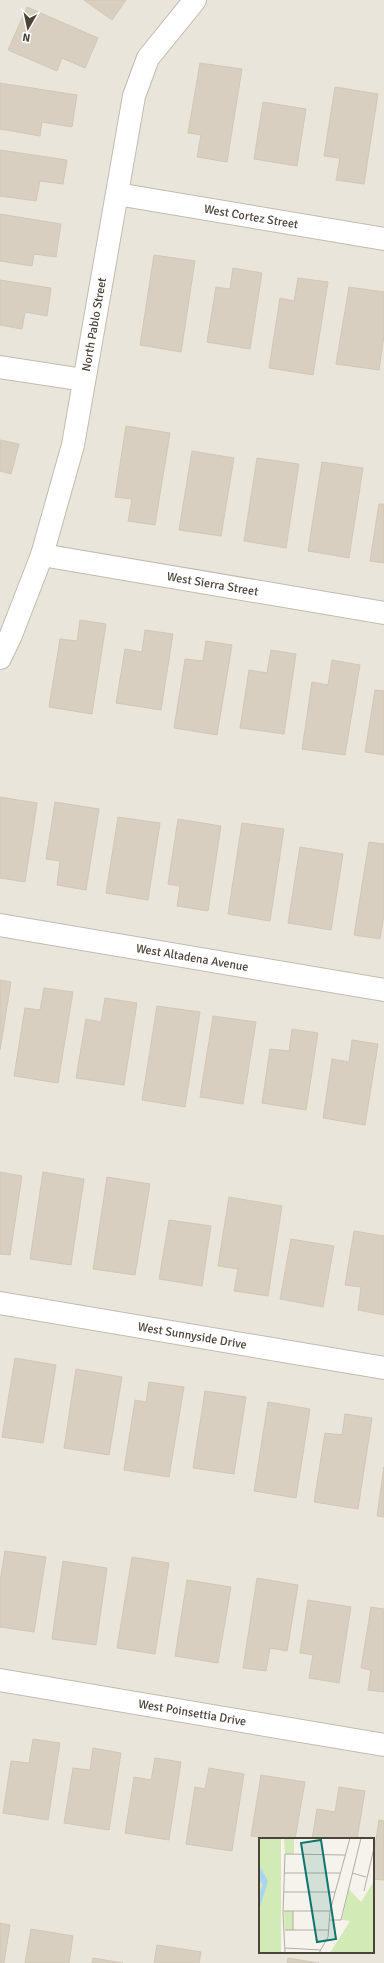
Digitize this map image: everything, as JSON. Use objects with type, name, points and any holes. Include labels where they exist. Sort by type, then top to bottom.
[{"type":"street","name":"North Pablo Street","points":[[0,658],[11,635],[42,555],[73,445],[134,96],[148,58],[195,0]]},
{"type":"street","name":"West Cortez Street","points":[[117,194],[384,239]]},
{"type":"street","points":[[0,367],[84,380]]},
{"type":"street","name":"West Sierra Street","points":[[42,555],[384,613]]},
{"type":"street","name":"West Altadena Avenue","points":[[0,925],[384,990]]},
{"type":"street","name":"West Sunnyside Drive","points":[[0,1303],[384,1368]]},
{"type":"street","name":"West Poinsettia Drive","points":[[0,1680],[384,1745]]},
{"type":"shaded area","points":[[0,0],[384,0],[384,1963],[0,1963]]},
{"type":"building","points":[[84,0],[126,0],[112,20]]},
{"type":"building","points":[[27,7],[98,38],[85,68],[62,58],[57,71],[8,50]]},
{"type":"building","points":[[200,63],[242,69],[227,162],[197,157],[201,135],[188,133]]},
{"type":"building","points":[[0,83],[77,95],[72,127],[42,122],[40,136],[0,129]]},
{"type":"building","points":[[335,87],[378,94],[364,184],[336,180],[340,158],[324,156]]},
{"type":"building","points":[[263,102],[306,109],[297,166],[254,159]]},
{"type":"building","points":[[0,150],[67,160],[63,184],[40,181],[36,201],[0,196]]},
{"type":"building","points":[[0,214],[61,224],[56,257],[34,254],[32,266],[0,261]]},
{"type":"building","points":[[154,255],[195,261],[181,352],[140,345]]},
{"type":"building","points":[[233,268],[262,273],[250,349],[207,342],[216,287],[230,289]]},
{"type":"building","points":[[298,278],[328,282],[313,375],[269,368],[280,298],[294,301]]},
{"type":"building","points":[[0,280],[51,288],[47,316],[25,312],[22,329],[0,325]]},
{"type":"building","points":[[349,287],[384,292],[384,336],[379,370],[336,364]]},
{"type":"building","points":[[126,426],[170,433],[155,525],[128,521],[132,499],[115,497]]},
{"type":"building","points":[[0,440],[19,444],[11,474],[0,471]]},
{"type":"building","points":[[192,451],[234,458],[221,536],[179,530]]},
{"type":"building","points":[[257,458],[299,464],[286,548],[244,541]]},
{"type":"building","points":[[322,462],[363,468],[349,558],[308,551]]},
{"type":"building","points":[[379,504],[384,504],[384,563],[370,561]]},
{"type":"building","points":[[80,620],[106,624],[92,714],[49,707],[60,639],[77,641]]},
{"type":"building","points":[[145,630],[173,634],[161,710],[116,703],[125,649],[142,652]]},
{"type":"building","points":[[206,641],[232,645],[217,735],[174,728],[185,659],[203,661]]},
{"type":"building","points":[[271,650],[296,654],[284,734],[240,728],[249,670],[267,673]]},
{"type":"building","points":[[332,660],[360,665],[345,755],[302,749],[312,682],[328,685]]},
{"type":"building","points":[[375,690],[384,691],[384,755],[365,752]]},
{"type":"building","points":[[0,797],[37,803],[25,882],[0,878]]},
{"type":"building","points":[[55,802],[99,809],[86,890],[57,885],[60,861],[46,859]]},
{"type":"building","points":[[118,817],[160,823],[148,900],[106,893]]},
{"type":"building","points":[[178,819],[221,826],[208,911],[177,906],[180,886],[168,884]]},
{"type":"building","points":[[242,823],[284,829],[270,921],[228,914]]},
{"type":"building","points":[[369,842],[384,844],[384,915],[380,939],[354,935]]},
{"type":"building","points":[[300,847],[343,854],[331,930],[288,923]]},
{"type":"building","points":[[0,980],[11,982],[0,1050]]},
{"type":"building","points":[[44,988],[73,992],[58,1083],[14,1076],[25,1008],[40,1010]]},
{"type":"building","points":[[105,998],[137,1003],[124,1085],[76,1078],[86,1019],[101,1022]]},
{"type":"building","points":[[157,1006],[200,1012],[185,1107],[142,1100]]},
{"type":"building","points":[[213,1016],[256,1022],[243,1104],[200,1097]]},
{"type":"building","points":[[292,1029],[318,1033],[306,1110],[262,1103],[270,1049],[289,1051]]},
{"type":"building","points":[[352,1040],[378,1044],[365,1125],[323,1118],[332,1059],[349,1062]]},
{"type":"building","points":[[0,1172],[22,1176],[10,1255],[0,1254]]},
{"type":"building","points":[[43,1172],[84,1179],[71,1265],[30,1259]]},
{"type":"building","points":[[107,1177],[150,1184],[135,1275],[93,1269]]},
{"type":"building","points":[[229,1197],[282,1206],[268,1296],[234,1291],[238,1269],[218,1266]]},
{"type":"building","points":[[169,1220],[211,1226],[202,1286],[159,1279]]},
{"type":"building","points":[[354,1231],[384,1236],[384,1315],[358,1310],[361,1287],[345,1285]]},
{"type":"building","points":[[291,1239],[334,1246],[323,1307],[280,1299]]},
{"type":"building","points":[[15,1358],[56,1365],[43,1443],[2,1437]]},
{"type":"building","points":[[76,1369],[122,1377],[109,1455],[64,1448]]},
{"type":"building","points":[[149,1382],[184,1387],[169,1477],[124,1470],[135,1400],[146,1402]]},
{"type":"building","points":[[205,1391],[246,1397],[234,1474],[193,1468]]},
{"type":"building","points":[[268,1402],[310,1409],[296,1498],[254,1491]]},
{"type":"building","points":[[345,1414],[372,1418],[358,1509],[314,1502],[325,1433],[342,1435]]},
{"type":"building","points":[[384,1467],[384,1517],[377,1516]]},
{"type":"building","points":[[5,1551],[46,1557],[34,1632],[0,1627],[0,1581]]},
{"type":"building","points":[[132,1557],[169,1563],[155,1654],[117,1648]]},
{"type":"building","points":[[63,1561],[107,1568],[96,1645],[52,1639]]},
{"type":"building","points":[[257,1578],[298,1585],[287,1651],[270,1648],[266,1671],[243,1668]]},
{"type":"building","points":[[187,1580],[231,1587],[218,1663],[175,1656]]},
{"type":"building","points":[[308,1600],[351,1607],[339,1683],[309,1678],[313,1655],[300,1653]]},
{"type":"building","points":[[371,1607],[384,1609],[384,1692],[368,1690],[371,1670],[361,1668]]},
{"type":"building","points":[[33,1739],[60,1743],[48,1820],[3,1813],[11,1761],[29,1763]]},
{"type":"building","points":[[93,1748],[121,1753],[109,1830],[64,1823],[73,1768],[90,1770]]},
{"type":"building","points":[[155,1758],[181,1762],[169,1840],[125,1833],[134,1777],[151,1780]]},
{"type":"building","points":[[209,1768],[244,1774],[232,1851],[186,1844],[195,1787],[205,1789]]},
{"type":"building","points":[[261,1775],[305,1782],[295,1838],[266,1838],[251,1836]]},
{"type":"building","points":[[339,1787],[365,1791],[357,1838],[312,1838],[317,1809],[335,1812]]},
{"type":"building","points":[[379,1820],[384,1821],[384,1880],[374,1879],[374,1852]]},
{"type":"building","points":[[0,1923],[10,1925],[4,1963],[0,1963]]},
{"type":"building","points":[[31,1929],[73,1936],[69,1963],[25,1963]]},
{"type":"building","points":[[157,1945],[201,1952],[199,1963],[154,1963]]},
{"type":"building","points":[[93,1958],[123,1963],[92,1963]]},
{"type":"building","points":[[288,1958],[319,1963],[287,1963]]}]
